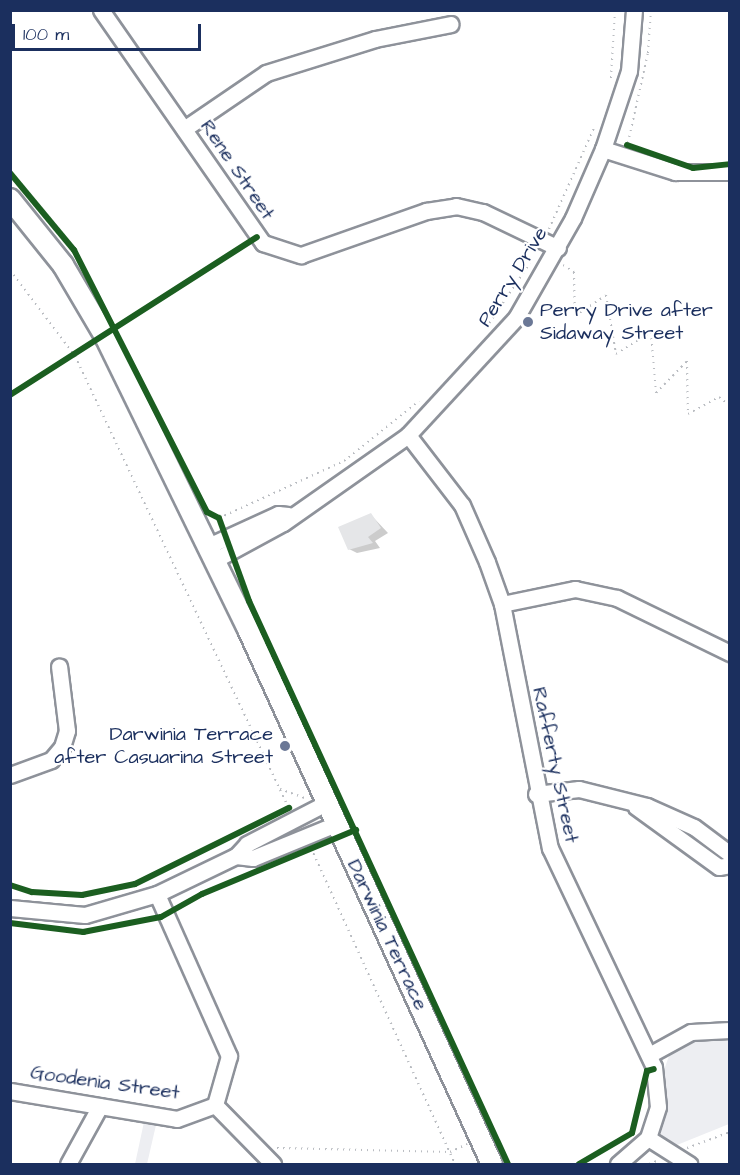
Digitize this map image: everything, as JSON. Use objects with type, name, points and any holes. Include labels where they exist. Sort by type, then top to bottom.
[{"type":"main road","name":"Darwinia Terrace","points":[[10,199],[63,265],[106,338],[217,548],[338,830],[492,1164]]},
{"type":"street","name":"Rene Street","points":[[101,10],[184,129],[246,225],[279,251],[301,255],[329,249],[426,211],[456,206],[483,212],[563,252]]},
{"type":"street","name":"Perry Drive","points":[[217,548],[288,515],[408,435],[490,351],[563,252],[630,71],[634,10]]},
{"type":"street","points":[[184,129],[266,74],[375,39],[451,24]]},
{"type":"street","points":[[603,149],[675,172],[729,172]]},
{"type":"street","name":"Rafferty Street","points":[[408,435],[462,505],[502,604],[536,794],[564,885],[649,1055],[658,1107],[648,1138]]},
{"type":"street","name":"Perry Drive","points":[[217,548],[278,514],[288,515]]},
{"type":"street","points":[[502,604],[575,589],[617,598],[729,653]]},
{"type":"street","points":[[10,775],[51,760],[62,747],[68,731],[59,666]]},
{"type":"street","points":[[536,794],[579,789],[634,805],[694,827],[729,854]]},
{"type":"street","points":[[10,908],[85,915],[157,894],[236,856],[247,844],[286,814],[326,803]]},
{"type":"street","points":[[634,805],[719,867],[729,865]]},
{"type":"street","points":[[236,856],[253,858],[300,846],[338,830]]},
{"type":"street","points":[[157,894],[229,1056],[226,1083],[215,1105],[273,1164]]},
{"type":"street","points":[[649,1055],[692,1032],[729,1030]]},
{"type":"street","name":"Goodenia Street","points":[[10,1091],[177,1119],[215,1105]]},
{"type":"street","points":[[68,1164],[99,1106]]},
{"type":"street","points":[[618,1164],[648,1138],[689,1164]]},
{"type":"path","points":[[611,80],[615,10]]},
{"type":"path","points":[[633,150],[627,145],[648,53],[651,10]]},
{"type":"path","points":[[480,337],[543,240],[598,121]]},
{"type":"path","points":[[557,275],[563,252]]},
{"type":"path","points":[[569,269],[574,272],[575,316],[606,296],[616,354],[651,332],[656,393],[687,361],[688,414],[719,397],[729,406]]},
{"type":"path","points":[[10,270],[75,357],[286,814]]},
{"type":"path","points":[[66,362],[82,352]]},
{"type":"path","points":[[219,518],[344,461],[427,394]]},
{"type":"path","points":[[207,512],[219,518]]},
{"type":"path","points":[[217,548],[219,518]]},
{"type":"path","points":[[300,846],[312,848],[338,830]]},
{"type":"path","points":[[300,846],[312,848]]},
{"type":"path","points":[[312,848],[455,1164]]},
{"type":"path","points":[[673,1154],[729,1132]]},
{"type":"path","points":[[258,1148],[450,1152],[480,1135]]},
{"type":"shaded area","points":[[702,1036],[729,1037],[729,1124],[672,1147],[661,1134],[665,1067],[672,1048]]},
{"type":"shaded area","points":[[144,1122],[156,1125],[147,1164],[135,1164]]},
{"type":"building","points":[[371,513],[381,528],[368,537],[373,543],[348,550],[338,527]]},
{"type":"cycle path","points":[[627,145],[693,168],[730,164]]},
{"type":"cycle path","points":[[10,173],[74,250],[207,512],[219,518],[249,601],[508,1164]]},
{"type":"cycle path","points":[[10,395],[257,237]]},
{"type":"cycle path","points":[[10,885],[32,892],[82,895],[135,884],[289,808]]},
{"type":"cycle path","points":[[10,923],[83,932],[161,917],[202,894],[356,830]]},
{"type":"cycle path","points":[[579,1164],[632,1133],[647,1071],[654,1069]]},
{"type":"place","name":"Perry Drive after Sidaway Street","points":[[528,322]]},
{"type":"place","name":"Darwinia Terrace after Casuarina Street","points":[[285,746]]}]
